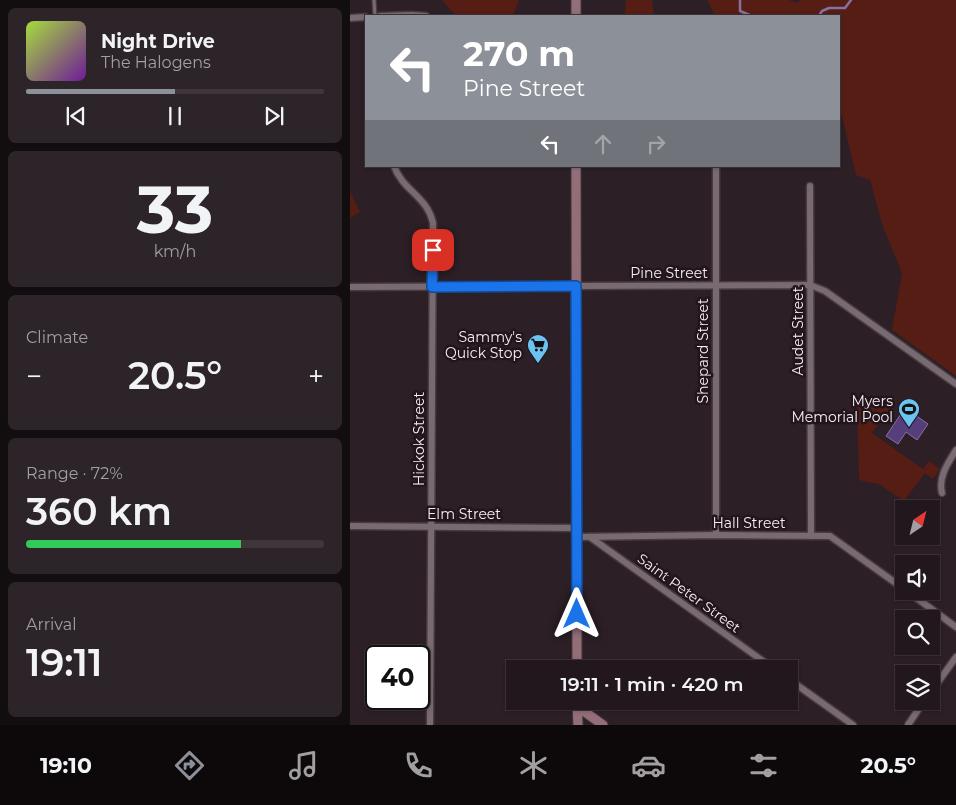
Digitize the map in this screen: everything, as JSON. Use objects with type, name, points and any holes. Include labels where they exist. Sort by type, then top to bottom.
[{"type":"street","points":[[576,0],[576,15]]},
{"type":"street","points":[[350,18],[365,17]]},
{"type":"street","name":"Hickok Street","points":[[394,167],[401,180],[424,203],[433,223],[430,725]]},
{"type":"street","points":[[576,167],[577,660]]},
{"type":"street","name":"Shepard Street","points":[[716,167],[716,536]]},
{"type":"street","name":"Audet Street","points":[[810,186],[811,536]]},
{"type":"street","name":"Pine Street","points":[[350,287],[810,285],[825,291],[956,384]]},
{"type":"street","points":[[942,493],[940,484],[942,477],[956,450]]},
{"type":"street","name":"Elm Street","points":[[350,526],[577,532]]},
{"type":"street","name":"Hall Street","points":[[577,532],[589,537],[826,536],[834,538],[895,583]]},
{"type":"street","name":"Saint Peter Street","points":[[589,537],[761,660]]},
{"type":"street","name":"Hall Street","points":[[919,600],[956,627]]},
{"type":"street","points":[[940,679],[956,657]]},
{"type":"street","points":[[798,686],[853,725]]},
{"type":"street","points":[[578,710],[578,725]]},
{"type":"street","points":[[585,710],[603,725]]},
{"type":"street","points":[[908,725],[918,710]]},
{"type":"lane","points":[[374,0],[375,15]]},
{"type":"shaded area","points":[[442,0],[519,0],[513,15],[455,15]]},
{"type":"shaded area","points":[[626,0],[652,0],[654,15],[624,15]]},
{"type":"shaded area","points":[[707,0],[789,0],[797,3],[801,0],[956,0],[956,376],[892,330],[902,273],[883,227],[870,180],[856,175],[840,114],[840,15],[714,15]]},
{"type":"shaded area","points":[[350,191],[360,212],[350,218]]},
{"type":"shaded area","points":[[897,398],[872,433],[923,469],[929,461],[940,469],[933,479],[925,473],[905,500],[879,484],[859,479],[857,399]]},
{"type":"shaded area","name":"Myers Memorial Pool","points":[[905,408],[928,424],[917,440],[906,432],[898,444],[886,436]]},
{"type":"waterway","points":[[740,0],[740,11],[750,15]]},
{"type":"waterway","points":[[820,15],[822,11],[829,8],[845,8],[851,0]]},
{"type":"place","name":"Sammy's Quick Stop","points":[[538,364]]},
{"type":"place","name":"Myers Memorial Pool","points":[[909,428]]},
{"type":"route","points":[[433,250],[432,287],[576,286],[577,614]]}]
